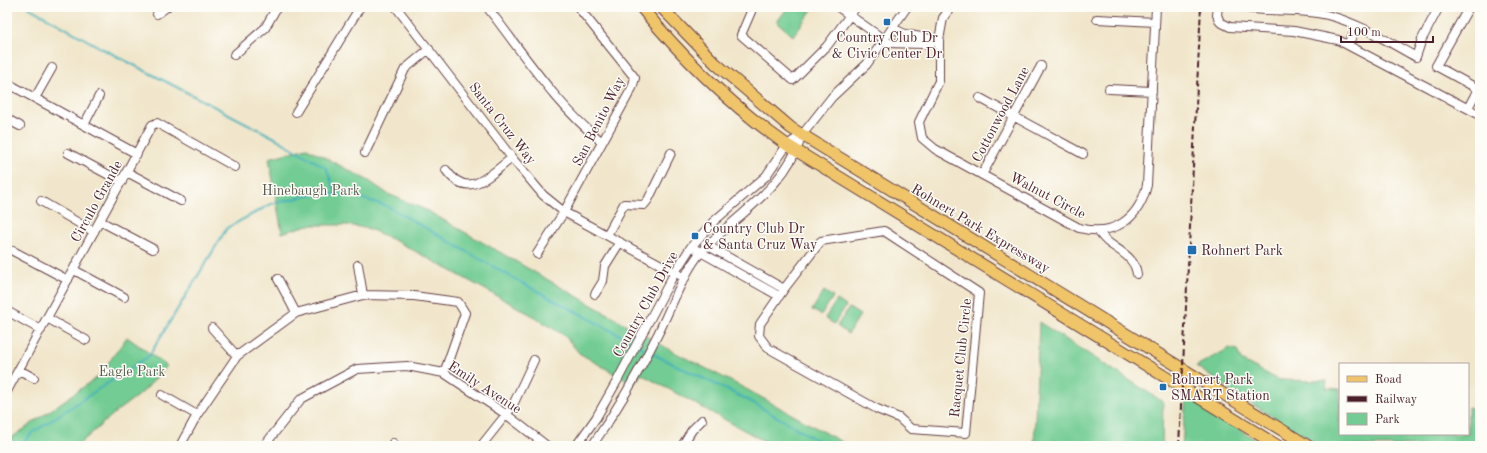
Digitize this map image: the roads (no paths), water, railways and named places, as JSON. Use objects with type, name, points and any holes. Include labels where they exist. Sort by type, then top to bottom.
[{"type":"main road","points":[[641,7],[675,45],[732,101],[787,145],[1278,446]]},
{"type":"main road","name":"Rohnert Park Expressway","points":[[661,7],[714,63],[802,135],[1308,446]]},
{"type":"street","points":[[156,14],[167,7]]},
{"type":"street","points":[[234,55],[265,28],[277,7]]},
{"type":"street","points":[[296,112],[360,7]]},
{"type":"street","name":"Santa Cruz Way","points":[[396,7],[512,158],[543,195],[564,212],[685,278]]},
{"type":"street","points":[[487,7],[567,110],[602,142]]},
{"type":"street","name":"San Benito Way","points":[[537,254],[564,212],[632,88],[635,78],[578,7]]},
{"type":"street","points":[[753,7],[741,35],[793,80],[818,56],[856,7]]},
{"type":"street","points":[[838,7],[889,43],[923,44],[939,40]]},
{"type":"street","name":"Country Club Drive","points":[[576,446],[596,418],[675,272],[691,247],[713,222],[766,176],[787,145],[802,135],[832,97],[867,64],[907,7]]},
{"type":"street","name":"Walnut Circle","points":[[951,7],[943,18],[939,40],[939,81],[919,122],[922,138],[934,149],[1079,228],[1098,231],[1109,229],[1132,216],[1142,203],[1145,195],[1147,185],[1156,7]]},
{"type":"street","points":[[1218,7],[1217,15],[1220,22],[1230,27],[1307,33],[1349,41],[1480,115]]},
{"type":"street","points":[[1242,7],[1291,10],[1327,15],[1355,26],[1416,57],[1422,38],[1439,7]]},
{"type":"street","points":[[1468,7],[1436,66],[1479,90],[1468,108]]},
{"type":"street","points":[[1476,7],[1480,9]]},
{"type":"street","points":[[1097,19],[1155,22]]},
{"type":"street","points":[[1349,41],[1349,37],[1355,26]]},
{"type":"street","points":[[892,28],[905,34],[939,40]]},
{"type":"street","points":[[365,153],[405,69],[429,49]]},
{"type":"street","name":"Cottonwood Lane","points":[[982,175],[1041,66]]},
{"type":"street","points":[[35,98],[52,68]]},
{"type":"street","name":"Circulo Grande","points":[[7,83],[137,154],[19,370],[10,378],[7,391]]},
{"type":"street","points":[[1109,89],[1152,91]]},
{"type":"street","points":[[84,125],[100,96]]},
{"type":"street","points":[[980,98],[1083,154]]},
{"type":"street","points":[[7,119],[20,126]]},
{"type":"street","points":[[137,154],[152,125],[157,123],[235,166]]},
{"type":"street","name":"Country Club Drive","points":[[592,446],[617,408],[651,347],[685,278],[701,252],[749,210],[774,184],[797,151],[802,135]]},
{"type":"street","points":[[68,153],[122,182]]},
{"type":"street","points":[[607,235],[624,204],[644,205],[648,200],[672,153]]},
{"type":"street","points":[[446,170],[453,180],[461,185],[470,186],[480,182],[512,158]]},
{"type":"street","points":[[127,172],[181,201]]},
{"type":"street","points":[[41,201],[94,232]]},
{"type":"street","points":[[100,221],[153,249]]},
{"type":"street","name":"Racquet Club Circle","points":[[884,231],[980,292],[966,433],[910,429],[899,418],[877,409],[768,348],[759,336],[760,324],[781,293],[821,241],[884,231]]},
{"type":"street","points":[[1098,231],[1108,242],[1126,254],[1136,267],[1137,274]]},
{"type":"street","points":[[698,240],[781,293]]},
{"type":"street","points":[[595,294],[603,280],[605,266],[620,242]]},
{"type":"street","points":[[691,247],[781,293]]},
{"type":"street","points":[[13,250],[68,280]]},
{"type":"street","points":[[358,265],[363,295]]},
{"type":"street","points":[[74,270],[124,297]]},
{"type":"street","points":[[278,278],[296,313]]},
{"type":"street","points":[[180,446],[197,415],[237,356],[296,313],[363,295],[414,296],[458,302],[465,312],[444,373]]},
{"type":"street","points":[[7,311],[40,330]]},
{"type":"street","points":[[47,318],[86,340]]},
{"type":"street","points":[[212,328],[237,356]]},
{"type":"street","points":[[481,446],[507,415],[524,384],[534,360]]},
{"type":"street","name":"Emily Avenue","points":[[264,446],[301,399],[357,369],[407,366],[444,373],[507,415],[547,446]]},
{"type":"street","points":[[19,370],[34,378]]},
{"type":"street","points":[[162,395],[197,415]]},
{"type":"street","points":[[682,446],[692,430],[702,420]]},
{"type":"waterway","points":[[28,7],[101,48],[277,139],[326,168],[336,194]]},
{"type":"waterway","points":[[21,446],[32,433],[149,356],[227,228],[271,204],[321,193],[357,197],[387,206],[522,283],[631,341]]},
{"type":"waterway","points":[[639,346],[645,349]]},
{"type":"waterway","points":[[653,354],[748,400],[827,446]]},
{"type":"railway","points":[[1179,446],[1201,7]]},
{"type":"place","name":"Country Club Dr & Civic Center Dr","points":[[887,22]]},
{"type":"place","name":"Country Club Dr & Santa Cruz Way","points":[[695,236]]},
{"type":"place","name":"Rohnert Park","points":[[1192,250]]},
{"type":"place","name":"Rohnert Park SMART Station","points":[[1163,387]]},
{"type":"park label","name":"Hinebaugh Park","points":[[311,190]]},
{"type":"park label","name":"Eagle Park","points":[[132,371]]}]
